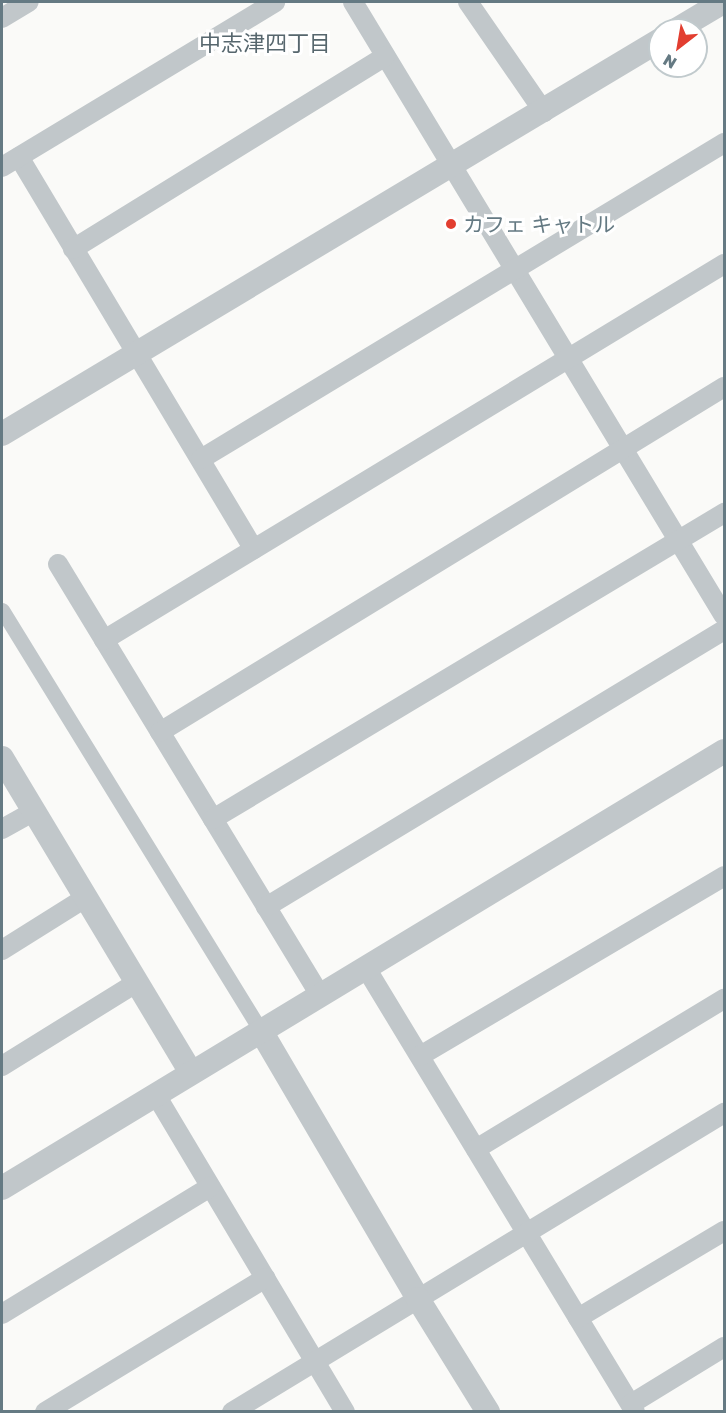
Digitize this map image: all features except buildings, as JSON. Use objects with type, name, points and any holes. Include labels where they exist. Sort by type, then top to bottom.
[{"type":"street","points":[[2,18],[29,2]]},
{"type":"street","points":[[2,167],[275,2]]},
{"type":"street","points":[[353,2],[724,616]]},
{"type":"street","points":[[468,2],[543,112]]},
{"type":"street","points":[[696,18],[723,2]]},
{"type":"street","points":[[2,434],[138,355],[451,164],[543,112],[648,47]]},
{"type":"street","points":[[73,249],[385,56]]},
{"type":"street","points":[[201,459],[724,143]]},
{"type":"street","points":[[19,157],[254,549]]},
{"type":"street","points":[[104,640],[724,264]]},
{"type":"street","points":[[160,732],[724,387]]},
{"type":"street","points":[[213,819],[724,513]]},
{"type":"street","points":[[58,564],[320,994]]},
{"type":"street","points":[[2,610],[261,1031],[418,1299],[488,1412]]},
{"type":"street","points":[[267,906],[724,630]]},
{"type":"street","points":[[2,1188],[724,751]]},
{"type":"street","points":[[2,758],[191,1072]]},
{"type":"street","points":[[2,829],[34,811]]},
{"type":"street","points":[[420,1056],[724,876]]},
{"type":"street","points":[[2,950],[85,898]]},
{"type":"street","points":[[366,968],[633,1408],[724,1347]]},
{"type":"street","points":[[2,1066],[136,983]]},
{"type":"street","points":[[476,1149],[724,999]]},
{"type":"street","points":[[156,1095],[345,1412]]},
{"type":"street","points":[[232,1412],[724,1113]]},
{"type":"street","points":[[2,1314],[210,1187]]},
{"type":"street","points":[[578,1318],[724,1231]]},
{"type":"street","points":[[45,1412],[265,1278]]},
{"type":"place","name":"カフェ キャトル","points":[[451,224]]},
{"type":"district","name":"中志津四丁目","points":[[265,43]]}]
